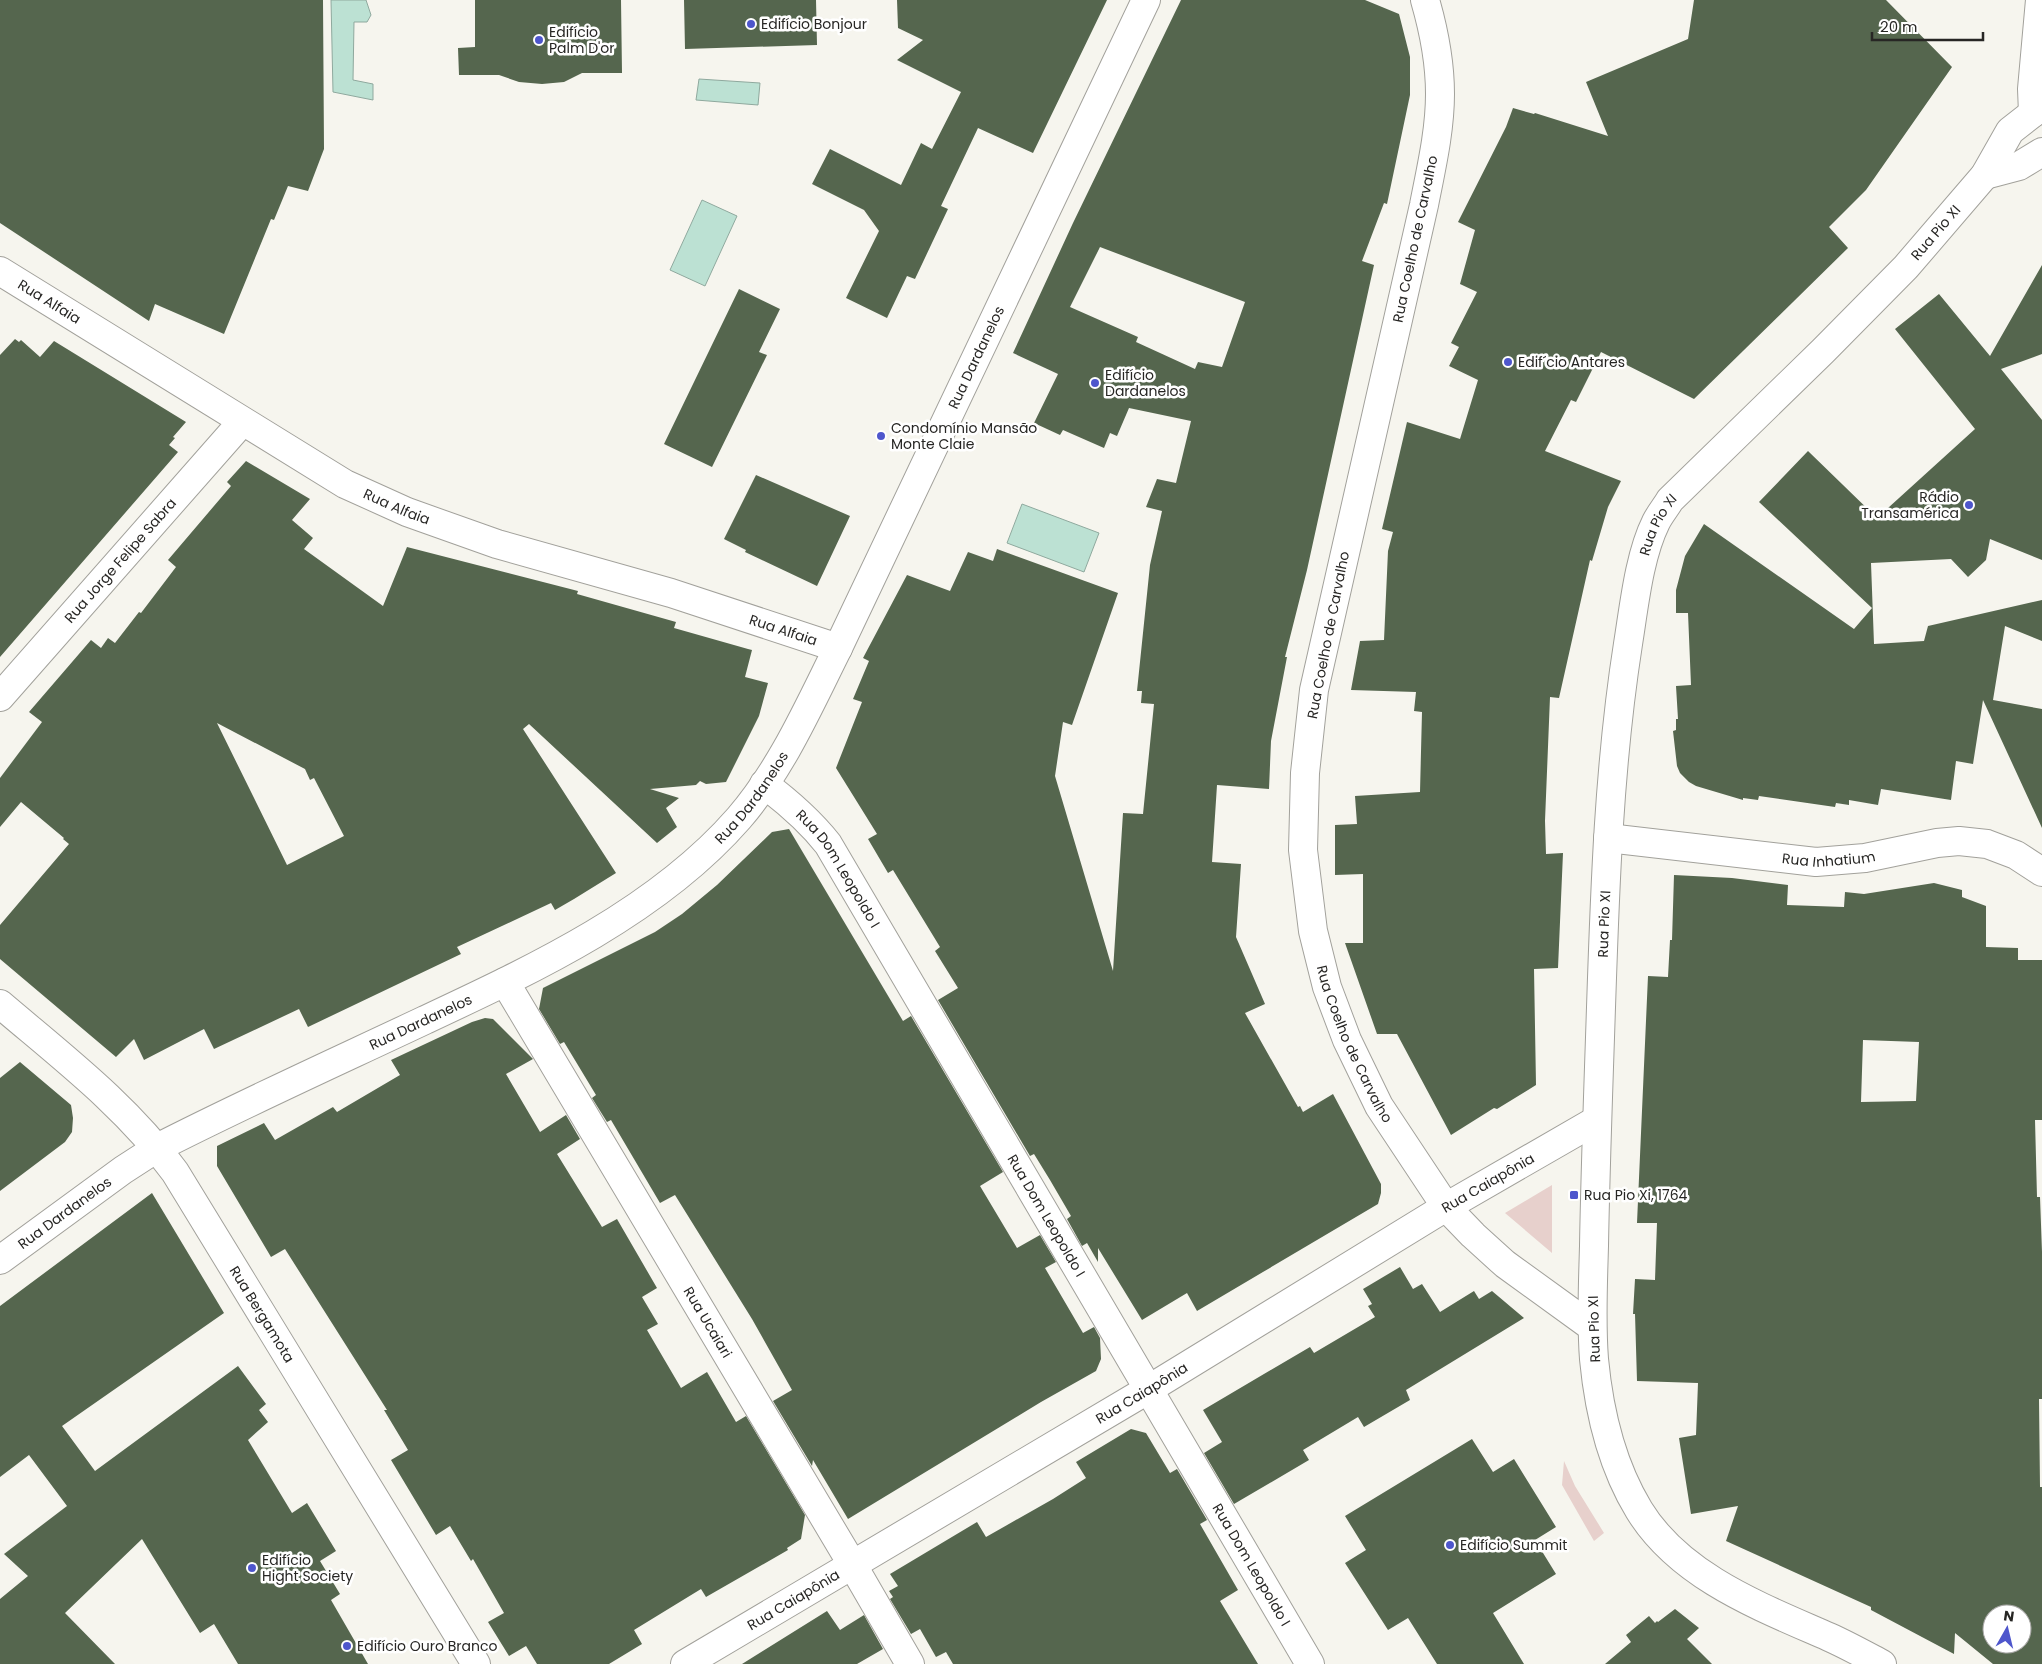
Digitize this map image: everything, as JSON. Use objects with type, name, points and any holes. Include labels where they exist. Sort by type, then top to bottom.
[{"type":"street","name":"Rua Dardanelos","points":[[0,1260],[122,1170],[157,1148],[505,982],[630,913],[678,877],[714,844],[740,816],[764,784],[793,738],[838,648],[1146,0]]},
{"type":"street","name":"Rua Coelho de Carvalho","points":[[1425,0],[1433,27],[1438,59],[1440,96],[1435,149],[1314,690],[1305,773],[1303,850],[1313,930],[1327,987],[1347,1040],[1379,1106],[1446,1207],[1473,1235],[1506,1264],[1592,1327]]},
{"type":"street","name":"Rua Pio XI","points":[[1882,1664],[1833,1638],[1769,1611],[1736,1594],[1692,1566],[1663,1540],[1640,1512],[1624,1482],[1609,1444],[1599,1400],[1592,1327],[1597,1120],[1608,838],[1618,714],[1634,603],[1647,544],[1656,521],[1670,500],[1823,352],[1906,267],[1985,175],[2010,131],[2037,117],[2032,89],[2040,0]]},
{"type":"street","points":[[1985,175],[2018,166],[2042,152]]},
{"type":"street","name":"Rua Alfaia","points":[[0,271],[344,484],[407,512],[497,544],[671,593],[838,648]]},
{"type":"street","name":"Rua Jorge Felipe Sabra","points":[[0,697],[242,422]]},
{"type":"street","name":"Rua Dom Leopoldo I","points":[[764,784],[800,812],[828,844],[1310,1664]]},
{"type":"street","name":"Rua Inhatium","points":[[1608,838],[1816,862],[1864,858],[1959,840],[1987,844],[2016,855],[2042,872]]},
{"type":"street","name":"Rua Ucaiari","points":[[505,982],[910,1664]]},
{"type":"street","name":"Rua Bergamota","points":[[0,1004],[127,1116],[157,1148],[198,1208],[476,1664]]},
{"type":"street","name":"Rua Caiapônia","points":[[685,1664],[1149,1389],[1446,1207],[1597,1120]]},
{"type":"shaded area","points":[[331,0],[366,0],[371,15],[367,22],[354,22],[353,80],[373,84],[373,100],[333,92]]},
{"type":"shaded area","points":[[699,79],[760,83],[758,105],[696,100]]},
{"type":"shaded area","points":[[702,200],[737,216],[705,286],[670,270]]},
{"type":"shaded area","points":[[1022,504],[1099,533],[1084,572],[1007,543]]},
{"type":"shaded area","points":[[1552,1185],[1552,1253],[1505,1213]]},
{"type":"shaded area","points":[[1564,1461],[1575,1486],[1604,1533],[1594,1541],[1562,1485]]},
{"type":"building","points":[[0,0],[323,0],[324,149],[308,191],[288,186],[274,220],[271,219],[224,334],[155,304],[149,321],[0,223]]},
{"type":"building","name":"Edifício Palm D'or","points":[[475,0],[621,0],[622,73],[582,73],[564,82],[542,84],[519,82],[499,75],[459,75],[458,48],[475,47]]},
{"type":"building","name":"Edifício Bonjour","points":[[684,0],[816,0],[817,45],[685,49]]},
{"type":"building","points":[[897,0],[1107,0],[1033,153],[978,128],[941,206],[948,209],[915,279],[907,276],[887,318],[846,298],[879,231],[864,210],[812,184],[830,149],[901,185],[921,143],[932,149],[961,92],[897,60],[923,40],[898,28]]},
{"type":"building","points":[[1181,0],[1365,0],[1399,14],[1410,57],[1410,95],[1387,204],[1384,203],[1362,261],[1374,265],[1307,570],[1285,657],[1287,657],[1271,741],[1269,789],[1217,785],[1212,862],[1241,864],[1236,937],[1265,1004],[1245,1013],[1298,1107],[1300,1106],[1303,1112],[1333,1094],[1381,1184],[1381,1193],[1378,1204],[1197,1311],[1187,1293],[1142,1320],[1098,1248],[1098,1262],[1087,1243],[1082,1246],[1067,1219],[1071,1216],[1050,1180],[1034,1154],[1030,1156],[938,1000],[958,988],[935,951],[940,947],[893,870],[888,873],[868,839],[877,834],[836,768],[862,702],[853,699],[869,661],[863,658],[907,575],[950,591],[968,552],[993,561],[997,549],[1118,593],[1072,725],[1063,722],[1055,776],[1113,971],[1123,813],[1143,814],[1154,704],[1141,703],[1142,691],[1137,691],[1150,565],[1162,511],[1146,507],[1157,479],[1176,483],[1191,421],[1129,408],[1117,436],[1110,433],[1104,448],[1063,430],[1060,435],[1034,423],[1058,374],[1013,353],[1073,223]],"holes":[[[1100,247],[1245,302],[1222,367],[1198,362],[1195,369],[1136,342],[1138,337],[1070,307]]]},
{"type":"building","points":[[1694,0],[1886,0],[1952,67],[1866,190],[1829,227],[1848,248],[1694,399],[1601,352],[1576,402],[1571,400],[1545,451],[1621,481],[1608,507],[1592,561],[1590,560],[1559,698],[1550,697],[1545,821],[1546,854],[1563,853],[1558,968],[1534,969],[1536,1085],[1451,1135],[1397,1034],[1377,1034],[1345,943],[1363,943],[1363,874],[1335,875],[1335,825],[1357,824],[1355,796],[1420,792],[1422,712],[1414,711],[1416,692],[1351,690],[1360,641],[1384,640],[1388,551],[1393,532],[1382,529],[1407,422],[1460,439],[1478,380],[1449,366],[1459,347],[1451,343],[1477,292],[1460,284],[1475,230],[1458,222],[1506,127],[1513,108],[1608,136],[1586,82],[1688,39]]},
{"type":"building","points":[[2042,265],[2042,354],[2001,369],[2042,420],[2042,560],[1990,539],[1986,560],[1968,577],[1951,559],[1871,563],[1874,644],[1924,641],[1928,626],[2042,600],[2042,641],[2005,626],[1993,700],[2042,709],[2042,828],[1983,700],[1973,764],[1956,761],[1951,800],[1881,789],[1878,805],[1849,800],[1849,805],[1836,803],[1835,807],[1759,796],[1758,800],[1743,798],[1743,800],[1696,786],[1689,782],[1680,773],[1677,766],[1673,731],[1676,730],[1676,719],[1678,719],[1676,686],[1691,685],[1688,613],[1676,613],[1676,590],[1685,556],[1704,524],[1854,629],[1872,608],[1759,502],[1808,451],[1877,518],[1975,429],[1895,329],[1939,294],[1990,356]]},
{"type":"building","points":[[739,289],[780,309],[759,352],[767,355],[712,467],[664,444]]},
{"type":"building","points":[[15,339],[19,342],[21,340],[40,357],[54,341],[186,422],[173,437],[175,438],[169,445],[178,452],[0,657],[0,355]]},
{"type":"building","points":[[246,461],[310,499],[292,520],[313,538],[304,549],[383,606],[407,547],[578,591],[577,594],[676,622],[674,628],[752,650],[745,677],[768,683],[759,716],[726,782],[706,784],[700,781],[696,785],[650,789],[679,798],[666,808],[677,827],[657,843],[529,724],[523,729],[616,873],[555,910],[551,903],[457,947],[461,954],[308,1027],[299,1009],[214,1049],[204,1029],[144,1060],[134,1039],[116,1057],[0,959],[0,925],[69,844],[21,802],[0,827],[0,778],[42,722],[29,712],[91,640],[101,648],[108,638],[115,643],[139,612],[141,613],[176,567],[168,560],[231,486],[227,482]],"holes":[[[217,723],[305,769],[310,780],[314,778],[344,836],[287,865]]]},
{"type":"building","points":[[756,475],[850,516],[817,586],[745,552],[746,550],[724,539]]},
{"type":"building","points":[[789,829],[903,1021],[911,1016],[1003,1172],[980,1186],[1017,1248],[1040,1235],[1056,1262],[1045,1268],[1083,1333],[1094,1327],[1100,1338],[1101,1359],[1096,1371],[1041,1402],[848,1519],[813,1460],[812,1466],[773,1401],[792,1390],[752,1319],[675,1195],[660,1203],[611,1120],[607,1122],[592,1098],[596,1095],[564,1042],[560,1044],[539,1009],[543,988],[655,932],[682,914],[717,885],[772,832]]},
{"type":"building","points":[[1674,875],[1732,878],[1788,885],[1787,905],[1844,907],[1845,892],[1864,894],[1934,883],[1962,890],[1962,897],[1986,906],[1986,947],[2018,948],[2018,960],[2042,960],[2042,1120],[2035,1120],[2037,1197],[2040,1197],[2042,1252],[2042,1399],[2039,1399],[2040,1487],[2042,1487],[2042,1664],[1993,1664],[1955,1633],[1954,1654],[1871,1610],[1871,1607],[1726,1541],[1738,1506],[1691,1514],[1679,1438],[1696,1435],[1698,1383],[1637,1381],[1635,1314],[1633,1314],[1635,1279],[1655,1280],[1657,1223],[1637,1223],[1648,976],[1668,977],[1670,940],[1672,940]],"holes":[[[1863,1040],[1919,1042],[1916,1101],[1861,1102]]]},
{"type":"building","points":[[485,1018],[493,1019],[533,1059],[506,1074],[540,1132],[566,1115],[580,1139],[557,1154],[602,1227],[617,1219],[657,1288],[642,1297],[658,1324],[647,1330],[681,1388],[707,1372],[736,1422],[746,1416],[805,1515],[801,1539],[787,1548],[788,1550],[706,1597],[701,1589],[634,1630],[642,1644],[609,1664],[537,1664],[526,1646],[509,1656],[488,1622],[504,1613],[473,1559],[471,1561],[450,1526],[436,1535],[391,1460],[408,1450],[384,1410],[387,1410],[285,1249],[271,1257],[217,1166],[217,1146],[264,1123],[275,1140],[333,1107],[337,1112],[400,1075],[391,1060],[472,1022]]},
{"type":"building","points":[[20,1062],[71,1105],[73,1118],[72,1132],[65,1142],[0,1191],[0,1078]]},
{"type":"building","points":[[152,1193],[224,1313],[62,1426],[95,1471],[238,1366],[266,1404],[259,1410],[268,1422],[248,1440],[292,1513],[307,1503],[336,1551],[320,1561],[340,1594],[331,1600],[368,1664],[238,1664],[214,1624],[200,1633],[142,1539],[65,1613],[115,1664],[0,1664],[0,1599],[28,1576],[4,1554],[67,1506],[29,1455],[0,1477],[0,1306]]},
{"type":"building","points":[[1400,1267],[1413,1289],[1422,1284],[1440,1312],[1474,1291],[1479,1299],[1492,1291],[1524,1318],[1406,1390],[1410,1400],[1364,1427],[1358,1417],[1303,1450],[1309,1460],[1234,1504],[1204,1453],[1222,1442],[1203,1410],[1310,1347],[1314,1353],[1375,1317],[1368,1306],[1372,1304],[1363,1289]]},
{"type":"building","points":[[1131,1429],[1146,1433],[1170,1473],[1177,1469],[1207,1520],[1200,1524],[1238,1590],[1220,1601],[1258,1664],[953,1664],[946,1652],[936,1657],[920,1629],[911,1634],[890,1599],[893,1597],[889,1591],[898,1586],[890,1574],[977,1522],[986,1537],[1053,1499],[1086,1478],[1076,1462]]},
{"type":"building","name":"Edifício Summit","points":[[1472,1439],[1493,1472],[1514,1459],[1556,1527],[1535,1540],[1556,1574],[1493,1613],[1524,1664],[1437,1664],[1408,1618],[1388,1630],[1345,1563],[1366,1550],[1345,1516]]},
{"type":"building","points":[[1675,1609],[1699,1628],[1687,1639],[1712,1664],[1605,1664],[1631,1642],[1626,1635],[1649,1616],[1655,1623]]},
{"type":"building","points":[[827,1611],[840,1630],[864,1615],[883,1649],[857,1664],[742,1664]]},
{"type":"place","name":"Edifício Bonjour","points":[[751,24]]},
{"type":"place","name":"Edifício Palm D'or","points":[[539,40]]},
{"type":"place","name":"Edif´cio Antares","points":[[1508,362]]},
{"type":"place","name":"Edifício Dardanelos","points":[[1095,383]]},
{"type":"place","name":"Condomínio Mansão Monte Claie","points":[[881,436]]},
{"type":"place","name":"Rádio Transamérica","points":[[1969,505]]},
{"type":"place","name":"Rua Pio Xi, 1764","points":[[1574,1195]]},
{"type":"place","name":"Edifício Summit","points":[[1450,1545]]},
{"type":"place","name":"Edifício Hight Society","points":[[252,1568]]},
{"type":"place","name":"Edifício Ouro Branco","points":[[347,1646]]}]
